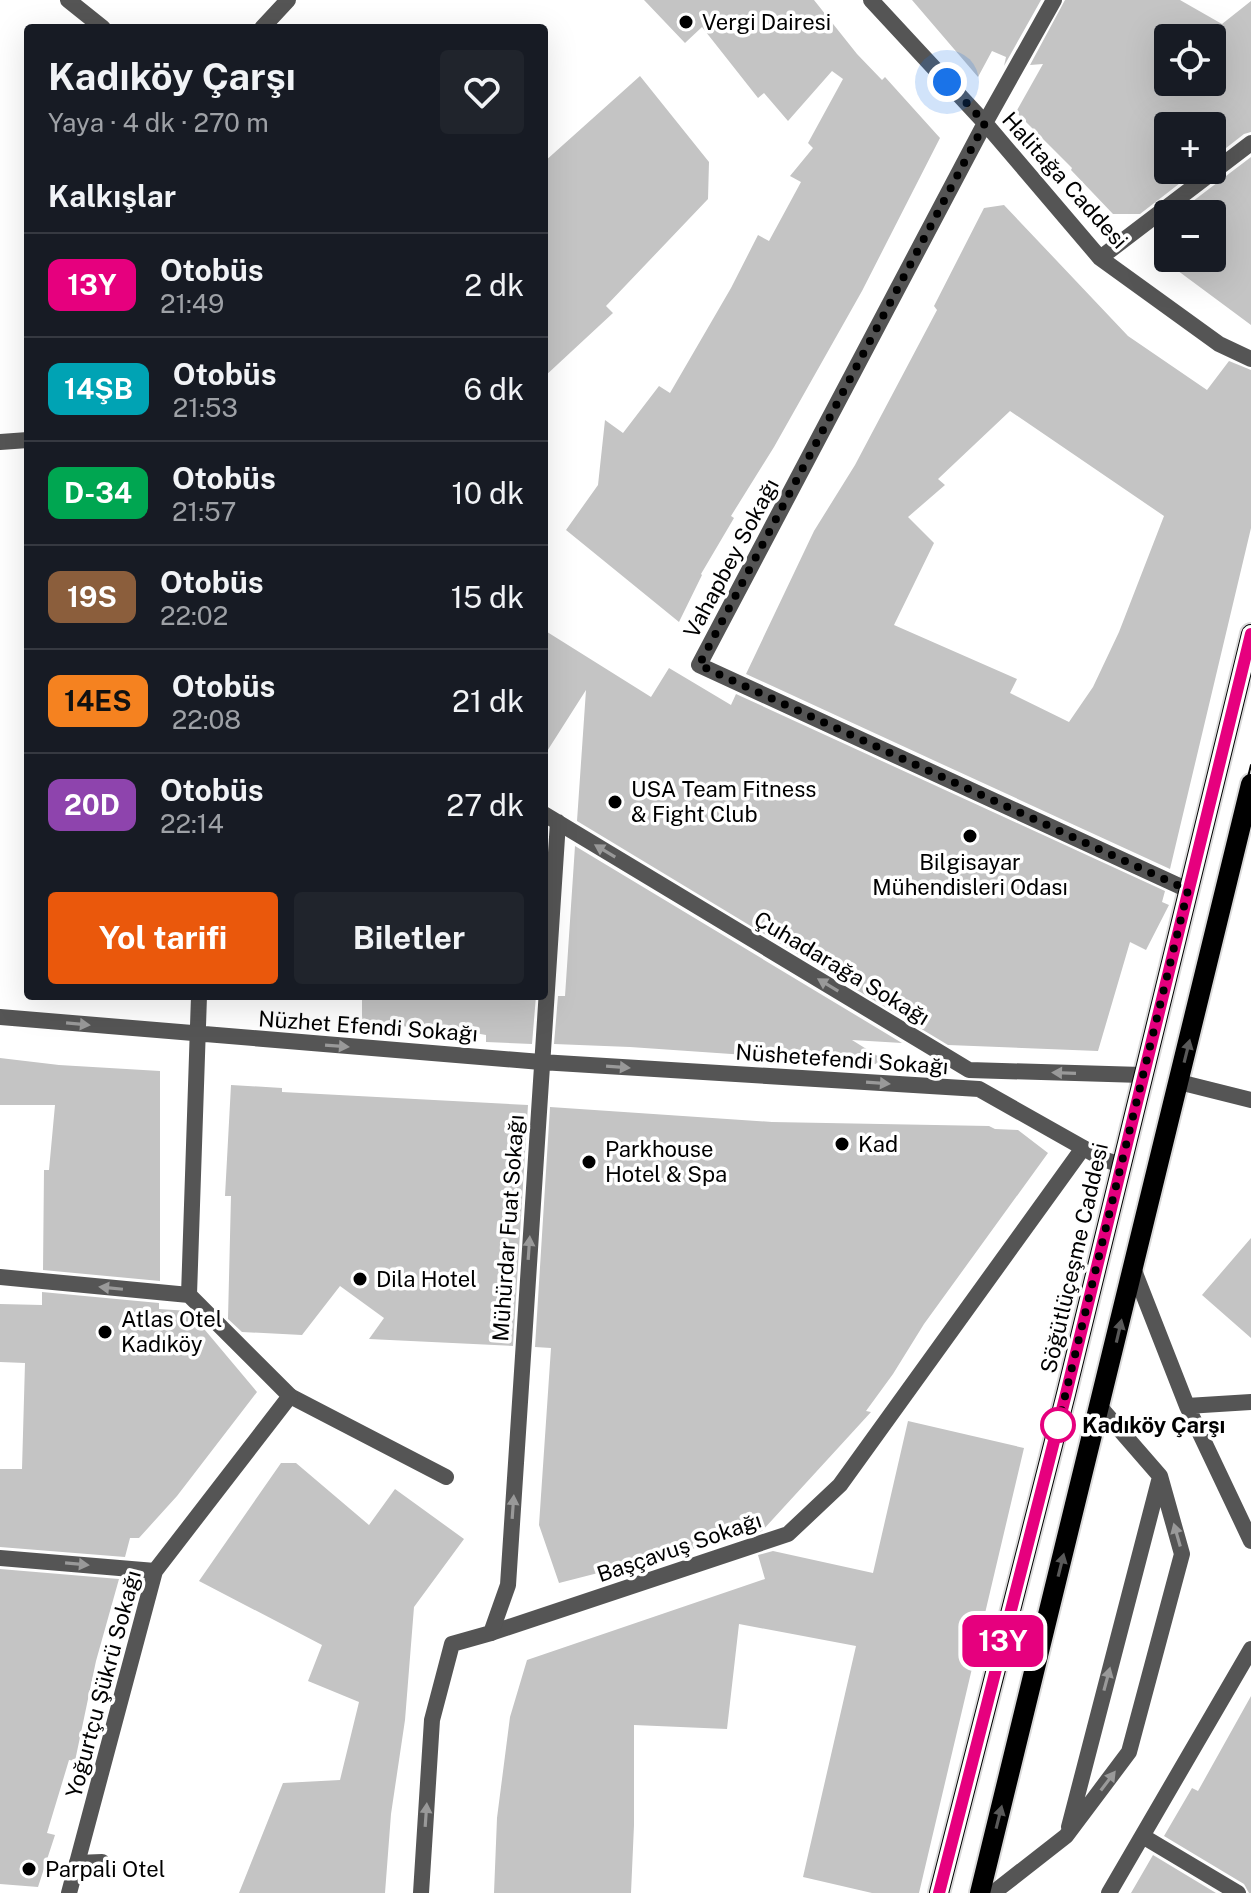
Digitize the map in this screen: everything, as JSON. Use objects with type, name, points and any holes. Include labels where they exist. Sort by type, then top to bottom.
[{"type":"main road","name":"Söğütlüçeşme Caddesi","points":[[939,1893],[1066,1394],[1251,634]]},
{"type":"main road","points":[[980,1893],[1251,784]]},
{"type":"street","points":[[68,0],[98,24]]},
{"type":"street","points":[[266,24],[288,0]]},
{"type":"street","name":"Halitağa Caddesi","points":[[871,0],[985,123],[1100,258],[1219,344],[1251,359]]},
{"type":"street","points":[[985,123],[1054,0]]},
{"type":"street","name":"Vahapbey Sokağı","points":[[985,123],[699,665],[1188,890]]},
{"type":"street","points":[[1100,258],[1251,143]]},
{"type":"street","points":[[0,442],[24,440]]},
{"type":"street","name":"Mühürdar Fuat Sokağı","points":[[548,891],[551,818]]},
{"type":"street","name":"Çuhadarağa Sokağı","points":[[551,818],[969,1070],[1142,1075]]},
{"type":"street","points":[[189,1295],[199,1000]]},
{"type":"street","name":"Mühürdar Fuat Sokağı","points":[[491,1633],[508,1585],[544,1000]]},
{"type":"street","name":"Nüzhet Efendi Sokağı","points":[[0,1017],[541,1062]]},
{"type":"street","name":"Nüshetefendi Sokağı","points":[[541,1062],[979,1089],[1083,1148],[1121,1165]]},
{"type":"street","points":[[1179,1082],[1251,1100]]},
{"type":"street","name":"Başçavuş Sokağı","points":[[421,1893],[432,1720],[452,1644],[788,1534],[840,1485],[1083,1148]]},
{"type":"street","points":[[1133,1268],[1187,1406],[1251,1541]]},
{"type":"street","points":[[0,1277],[189,1295],[290,1396],[446,1477]]},
{"type":"street","name":"Yoğurtçu Şükrü Sokağı","points":[[69,1893],[155,1571],[290,1396]]},
{"type":"street","points":[[1187,1406],[1251,1402]]},
{"type":"street","points":[[993,1893],[1066,1836],[1129,1752],[1182,1554],[1160,1476],[1100,1407]]},
{"type":"street","points":[[1066,1836],[1160,1476]]},
{"type":"street","points":[[0,1558],[155,1571]]},
{"type":"street","points":[[1109,1893],[1251,1649]]},
{"type":"street","points":[[1144,1837],[1238,1893]]},
{"type":"street","points":[[77,1863],[102,1862]]},
{"type":"building","points":[[644,0],[814,0],[857,54],[882,80],[885,77],[940,138],[862,291],[774,447],[731,516],[734,518],[701,574],[679,622],[566,530],[598,485],[605,420],[623,433],[659,386],[670,393],[758,235],[769,241],[801,182],[790,176],[813,148],[808,143],[843,79],[832,71],[788,121],[764,93],[758,98],[702,27],[685,43]]},
{"type":"building","points":[[912,0],[1041,0],[1004,66],[1006,57],[992,51],[978,77]]},
{"type":"building","points":[[1065,0],[1180,0],[1222,24],[1251,1],[1251,132],[1226,148],[1226,112],[1154,112],[1154,184],[1179,184],[1154,200],[1140,214],[1113,214],[1016,112],[1043,64],[1030,65]]},
{"type":"building","points":[[640,76],[709,162],[708,199],[606,306],[613,313],[548,373],[548,158]]},
{"type":"building","points":[[1251,157],[1251,325],[1180,272],[1226,272],[1226,200],[1194,200],[1215,184],[1226,184],[1226,176]]},
{"type":"building","points":[[1004,205],[1128,336],[1207,390],[1229,361],[1251,370],[1251,528],[1170,869],[746,674],[814,531],[855,465],[937,310],[934,306],[984,208]],"holes":[[[1010,411],[1164,516],[1119,632],[1093,687],[1069,722],[1010,693],[1017,679],[894,625],[934,543],[908,517],[945,485],[938,479]]]},
{"type":"building","points":[[548,633],[651,697],[669,668],[731,705],[736,694],[1165,891],[1162,902],[1169,905],[1146,950],[1130,942],[1098,1051],[948,1045],[577,821],[586,690],[548,750]]},
{"type":"building","points":[[575,846],[902,1043],[852,1040],[892,1065],[554,1044],[558,996],[565,996]]},
{"type":"building","points":[[362,1000],[536,1000],[532,1044],[486,1042],[486,1035],[452,1029],[362,1024]]},
{"type":"building","points":[[0,1058],[160,1071],[160,1281],[43,1270],[44,1170],[49,1170],[55,1105],[0,1105]]},
{"type":"building","points":[[231,1085],[282,1088],[282,1092],[528,1105],[513,1346],[369,1339],[384,1318],[340,1286],[302,1335],[242,1332],[228,1319],[231,1196],[225,1196]]},
{"type":"building","points":[[550,1107],[772,1122],[989,1126],[1018,1130],[1048,1153],[924,1324],[866,1411],[871,1412],[762,1531],[559,1583],[539,1525],[551,1348],[535,1347]]},
{"type":"building","points":[[1251,1238],[1251,1338],[1202,1295]]},
{"type":"building","points":[[42,1292],[159,1303],[159,1309],[189,1311],[257,1392],[177,1496],[139,1538],[130,1538],[125,1557],[0,1547],[0,1469],[22,1469],[25,1363],[0,1362],[0,1304],[42,1305]]},
{"type":"building","points":[[908,1421],[1024,1448],[919,1893],[872,1893],[803,1877],[856,1646],[739,1624],[727,1729],[634,1725],[631,1893],[494,1893],[497,1818],[510,1717],[527,1660],[765,1579],[758,1555],[773,1551],[873,1573]]},
{"type":"building","points":[[281,1463],[296,1463],[369,1525],[395,1489],[464,1539],[414,1607],[405,1720],[391,1814],[385,1893],[239,1893],[283,1783],[340,1780],[359,1702],[308,1681],[322,1645],[199,1581]]},
{"type":"building","points":[[0,1569],[119,1579],[96,1661],[75,1761],[69,1760],[47,1833],[55,1835],[38,1887],[0,1884]]},
{"type":"building","points":[[1251,1696],[1249,1893],[1244,1884],[1164,1836],[1192,1788],[1198,1791]]},
{"type":"building","points":[[1153,1855],[1216,1893],[1131,1893]]},
{"type":"tram line","points":[[973,1893],[1251,765]]},
{"type":"bus line","name":"13Y","points":[[939,1893],[1066,1394],[1251,634]]},
{"type":"place","name":"Vergi Dairesi","points":[[686,22]]},
{"type":"place","name":"USA Team Fitness & Fight Club","points":[[615,802]]},
{"type":"place","name":"Bilgisayar Mühendisleri Odası","points":[[970,836]]},
{"type":"place","name":"Kad","points":[[842,1144]]},
{"type":"place","name":"Parkhouse Hotel & Spa","points":[[589,1162]]},
{"type":"place","name":"Dila Hotel","points":[[360,1279]]},
{"type":"place","name":"Atlas Otel Kadıköy","points":[[105,1332]]},
{"type":"place","name":"Kadıköy Çarşı","points":[[1058,1425]]},
{"type":"place","name":"Parpali Otel","points":[[29,1869]]},
{"type":"route","points":[[947,82],[985,123],[699,665],[1188,890],[1058,1425]]}]
